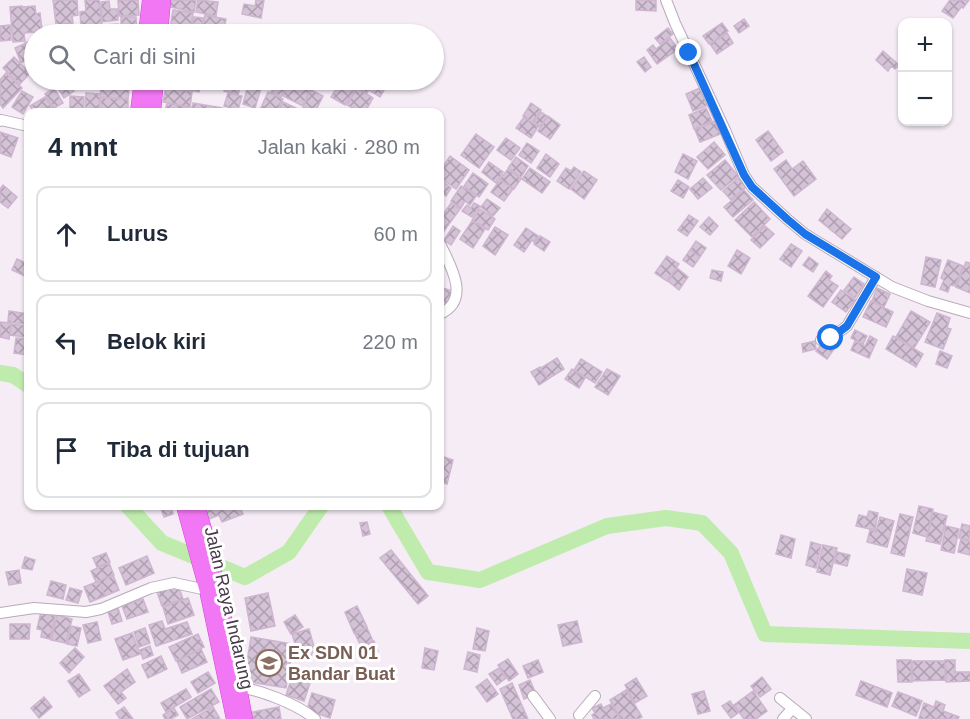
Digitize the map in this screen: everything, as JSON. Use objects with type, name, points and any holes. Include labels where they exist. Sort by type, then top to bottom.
[{"type":"highway","points":[[150,0],[154,24]]},
{"type":"highway","points":[[158,24],[163,0]]},
{"type":"highway","points":[[138,108],[140,90]]},
{"type":"highway","points":[[153,108],[155,90]]},
{"type":"highway","name":"Jalan Raya Indarung","points":[[185,510],[210,586],[233,687],[245,719]]},
{"type":"highway","name":"Jalan Raya Indarung","points":[[197,510],[206,536],[210,586]]},
{"type":"highway","name":"Jalan Raya Indarung","points":[[233,687],[234,719]]},
{"type":"street","points":[[666,0],[744,175],[752,187],[805,234],[892,287],[970,313]]},
{"type":"street","points":[[0,121],[24,125]]},
{"type":"street","points":[[444,253],[456,281],[457,297],[444,312]]},
{"type":"street","points":[[821,340],[831,338],[847,326],[876,277]]},
{"type":"street","points":[[0,613],[34,608],[94,610],[150,588],[174,583],[210,586]]},
{"type":"street","points":[[233,687],[258,691],[294,704],[315,719]]},
{"type":"street","points":[[534,696],[550,719]]},
{"type":"street","points":[[578,718],[595,696]]},
{"type":"street","points":[[780,698],[806,719]]},
{"type":"street","points":[[783,719],[792,709]]},
{"type":"building","points":[[53,0],[77,0],[78,15],[72,16],[73,23],[56,24]]},
{"type":"building","points":[[85,0],[99,0],[102,24],[81,24],[80,12],[86,11]]},
{"type":"building","points":[[118,0],[138,0],[139,15],[119,16]]},
{"type":"building","points":[[171,0],[196,0],[194,12],[170,7]]},
{"type":"building","points":[[198,0],[218,2],[216,16],[196,12]]},
{"type":"building","points":[[256,0],[264,0],[261,18],[242,14],[244,4],[255,6]]},
{"type":"building","points":[[636,0],[656,0],[656,11],[636,10]]},
{"type":"building","points":[[950,0],[969,0],[953,18],[942,11]]},
{"type":"building","points":[[109,1],[110,9],[117,9],[118,20],[102,22],[101,2]]},
{"type":"building","points":[[35,6],[36,14],[40,13],[41,24],[24,24],[24,41],[13,42],[10,7]]},
{"type":"building","points":[[173,10],[193,13],[191,24],[171,24]]},
{"type":"building","points":[[205,15],[226,19],[225,24],[203,24]]},
{"type":"building","points":[[121,17],[136,17],[136,24],[121,24]]},
{"type":"building","points":[[194,17],[203,18],[202,24],[193,24]]},
{"type":"building","points":[[744,19],[749,26],[739,33],[734,26]]},
{"type":"building","points":[[722,23],[728,31],[709,44],[703,36]]},
{"type":"building","points":[[10,25],[11,40],[0,41],[0,26]]},
{"type":"building","points":[[668,28],[673,34],[660,44],[655,38]]},
{"type":"building","points":[[727,33],[733,43],[717,54],[710,44]]},
{"type":"building","points":[[670,38],[678,49],[657,64],[647,50],[653,45],[656,49]]},
{"type":"building","points":[[24,44],[24,62],[21,63],[15,48]]},
{"type":"building","points":[[883,51],[898,66],[895,69],[891,66],[888,71],[876,60]]},
{"type":"building","points":[[14,57],[24,67],[24,80],[20,84],[3,68]]},
{"type":"building","points":[[644,57],[651,67],[645,72],[637,62]]},
{"type":"building","points":[[6,73],[22,88],[3,108],[0,104],[0,80]]},
{"type":"building","points":[[700,88],[708,105],[693,111],[686,94]]},
{"type":"building","points":[[55,90],[63,103],[54,108],[45,94]]},
{"type":"building","points":[[59,90],[73,90],[74,91],[64,98]]},
{"type":"building","points":[[101,90],[129,90],[128,99],[100,97]]},
{"type":"building","points":[[165,90],[192,92],[190,107],[163,102]]},
{"type":"building","points":[[224,90],[239,90],[238,95]]},
{"type":"building","points":[[247,90],[260,90],[255,108],[243,104]]},
{"type":"building","points":[[272,90],[284,90],[281,97],[271,92]]},
{"type":"building","points":[[286,90],[310,90],[303,106],[283,96]]},
{"type":"building","points":[[311,90],[323,96],[317,108],[303,107]]},
{"type":"building","points":[[335,90],[354,90],[345,105],[331,97]]},
{"type":"building","points":[[356,90],[360,90],[373,98],[367,108],[353,108],[347,105]]},
{"type":"building","points":[[369,90],[384,90],[380,97]]},
{"type":"building","points":[[22,91],[33,97],[27,108],[24,108],[23,114],[12,107]]},
{"type":"building","points":[[268,92],[283,99],[278,108],[261,108]]},
{"type":"building","points":[[86,93],[100,94],[99,108],[85,108]]},
{"type":"building","points":[[228,93],[242,96],[239,108],[224,106]]},
{"type":"building","points":[[70,96],[84,97],[83,108],[70,108]]},
{"type":"building","points":[[45,97],[52,108],[31,108],[30,106]]},
{"type":"building","points":[[101,98],[128,99],[128,108],[101,108]]},
{"type":"building","points":[[283,102],[296,108],[280,108]]},
{"type":"building","points":[[167,103],[188,107],[188,108],[166,108]]},
{"type":"building","points":[[193,103],[222,108],[192,108]]},
{"type":"building","points":[[531,103],[541,110],[532,123],[523,116]]},
{"type":"building","points":[[706,108],[712,121],[694,129],[689,115]]},
{"type":"building","points":[[541,112],[547,116],[540,127],[534,122]]},
{"type":"building","points":[[548,116],[560,125],[550,139],[538,131]]},
{"type":"building","points":[[524,117],[538,127],[531,138],[516,128]]},
{"type":"building","points":[[715,121],[720,134],[700,142],[695,130]]},
{"type":"building","points":[[768,131],[783,152],[771,161],[756,140]]},
{"type":"building","points":[[0,132],[18,138],[11,157],[0,153]]},
{"type":"building","points":[[476,134],[494,147],[479,168],[461,155]]},
{"type":"building","points":[[506,138],[520,148],[511,160],[497,150]]},
{"type":"building","points":[[714,142],[725,155],[708,169],[697,157]]},
{"type":"building","points":[[527,143],[539,151],[531,163],[519,155]]},
{"type":"building","points":[[546,154],[559,164],[550,177],[537,168]]},
{"type":"building","points":[[683,154],[697,161],[688,179],[675,172]]},
{"type":"building","points":[[450,156],[469,170],[456,189],[444,180],[444,165]]},
{"type":"building","points":[[516,157],[528,166],[521,177],[508,168]]},
{"type":"building","points":[[725,160],[738,176],[721,190],[707,175]]},
{"type":"building","points":[[786,160],[792,169],[803,161],[816,179],[794,196],[774,169]]},
{"type":"building","points":[[489,162],[503,172],[496,183],[482,172]]},
{"type":"building","points":[[574,167],[581,172],[569,189],[557,181],[566,168],[571,171]]},
{"type":"building","points":[[530,168],[550,182],[542,193],[522,179]]},
{"type":"building","points":[[508,169],[521,179],[514,189],[500,179]]},
{"type":"building","points":[[584,171],[597,180],[584,199],[571,189]]},
{"type":"building","points":[[473,173],[488,184],[479,197],[464,186]]},
{"type":"building","points":[[703,178],[712,188],[698,199],[690,189]]},
{"type":"building","points":[[738,178],[746,187],[731,200],[723,191]]},
{"type":"building","points":[[500,180],[513,189],[504,201],[491,192]]},
{"type":"building","points":[[678,180],[689,187],[683,198],[671,191]]},
{"type":"building","points":[[444,182],[451,188],[446,196],[444,194]]},
{"type":"building","points":[[3,185],[17,197],[8,208],[0,202],[0,189]]},
{"type":"building","points":[[461,186],[476,196],[470,205],[465,201],[461,208],[451,201]]},
{"type":"building","points":[[744,190],[753,200],[733,217],[724,207]]},
{"type":"building","points":[[487,199],[500,208],[493,216],[481,207]]},
{"type":"building","points":[[754,202],[770,219],[752,237],[735,220]]},
{"type":"building","points":[[451,203],[460,209],[444,231],[444,213]]},
{"type":"building","points":[[474,203],[480,206],[472,217],[462,211],[467,205],[471,208]]},
{"type":"building","points":[[480,209],[495,219],[488,230],[472,220]]},
{"type":"building","points":[[827,209],[851,229],[842,239],[819,220]]},
{"type":"building","points":[[689,215],[698,221],[687,236],[678,230]]},
{"type":"building","points":[[709,217],[718,226],[710,235],[700,227]]},
{"type":"building","points":[[472,221],[485,229],[473,248],[460,239]]},
{"type":"building","points":[[453,226],[460,231],[451,245],[444,240]]},
{"type":"building","points":[[765,226],[774,234],[760,248],[751,240]]},
{"type":"building","points":[[495,227],[508,235],[495,255],[483,246]]},
{"type":"building","points":[[526,228],[538,236],[534,242],[532,240],[524,252],[514,245]]},
{"type":"building","points":[[540,236],[550,242],[544,251],[534,244]]},
{"type":"building","points":[[696,241],[706,248],[700,257],[690,250]]},
{"type":"building","points":[[791,244],[802,251],[791,267],[780,259]]},
{"type":"building","points":[[690,250],[700,257],[693,267],[683,260]]},
{"type":"building","points":[[737,250],[750,258],[741,274],[728,266]]},
{"type":"building","points":[[667,256],[679,264],[667,281],[655,273]]},
{"type":"building","points":[[809,257],[818,264],[813,272],[803,265]]},
{"type":"building","points":[[926,257],[941,260],[935,287],[921,284]]},
{"type":"building","points":[[17,259],[24,262],[24,276],[12,270]]},
{"type":"building","points":[[948,260],[963,266],[955,286],[950,285],[948,292],[940,289],[944,280],[941,278]]},
{"type":"building","points":[[966,262],[970,263],[970,293],[956,287]]},
{"type":"building","points":[[677,268],[688,277],[679,290],[668,281]]},
{"type":"building","points":[[712,270],[723,272],[721,281],[710,278]]},
{"type":"building","points":[[826,271],[832,276],[829,280],[838,286],[823,307],[808,296]]},
{"type":"building","points":[[854,277],[864,284],[855,298],[844,290]]},
{"type":"building","points":[[444,288],[452,291],[446,310],[444,309]]},
{"type":"building","points":[[877,288],[890,294],[884,307],[872,301]]},
{"type":"building","points":[[841,290],[855,300],[846,312],[832,302]]},
{"type":"building","points":[[871,301],[893,312],[886,327],[863,317]]},
{"type":"building","points":[[9,311],[24,313],[24,324],[8,322]]},
{"type":"building","points":[[911,311],[930,322],[914,348],[896,337]]},
{"type":"building","points":[[937,313],[950,318],[947,328],[951,329],[943,349],[925,342]]},
{"type":"building","points":[[0,322],[11,323],[9,339],[0,337]]},
{"type":"building","points":[[11,324],[24,326],[24,337],[10,335]]},
{"type":"building","points":[[855,330],[867,336],[863,344],[851,338]]},
{"type":"building","points":[[870,336],[877,340],[869,358],[851,350],[855,341],[865,346]]},
{"type":"building","points":[[893,336],[923,354],[916,367],[886,349]]},
{"type":"building","points":[[16,338],[24,339],[24,354],[14,353]]},
{"type":"building","points":[[830,340],[837,345],[827,359],[816,351],[820,346],[824,349]]},
{"type":"building","points":[[815,341],[816,349],[803,352],[802,344]]},
{"type":"building","points":[[940,351],[952,356],[947,368],[936,364]]},
{"type":"building","points":[[557,358],[564,369],[548,379],[541,368]]},
{"type":"building","points":[[581,359],[602,372],[595,383],[574,370]]},
{"type":"building","points":[[540,367],[548,379],[539,385],[531,372]]},
{"type":"building","points":[[572,369],[585,378],[579,388],[565,379]]},
{"type":"building","points":[[607,369],[620,376],[608,395],[595,387]]},
{"type":"building","points":[[444,457],[453,460],[447,484],[444,483]]},
{"type":"building","points":[[919,506],[933,509],[927,537],[913,533]]},
{"type":"building","points":[[161,510],[172,510],[173,514],[164,517]]},
{"type":"building","points":[[205,510],[241,510],[243,514],[222,522],[219,515],[209,519]]},
{"type":"building","points":[[869,511],[878,513],[875,530],[856,526],[859,515],[867,517]]},
{"type":"building","points":[[933,512],[947,516],[940,544],[926,541]]},
{"type":"building","points":[[900,514],[913,517],[904,556],[891,553]]},
{"type":"building","points":[[880,517],[894,521],[887,547],[867,542],[870,530],[876,532]]},
{"type":"building","points":[[367,522],[370,534],[363,536],[360,523]]},
{"type":"building","points":[[962,524],[970,526],[969,540],[959,538]]},
{"type":"building","points":[[946,526],[959,529],[954,553],[941,550]]},
{"type":"building","points":[[781,535],[795,539],[791,558],[776,554]]},
{"type":"building","points":[[961,539],[970,541],[970,555],[958,552]]},
{"type":"building","points":[[811,542],[821,545],[816,568],[806,565]]},
{"type":"building","points":[[823,545],[837,548],[830,575],[817,572]]},
{"type":"building","points":[[391,550],[428,596],[418,604],[380,558]]},
{"type":"building","points":[[837,552],[850,555],[847,566],[835,563]]},
{"type":"building","points":[[106,553],[110,562],[97,567],[93,558]]},
{"type":"building","points":[[147,556],[154,573],[126,585],[119,568]]},
{"type":"building","points":[[25,557],[35,560],[32,570],[22,568]]},
{"type":"building","points":[[109,563],[114,575],[96,582],[91,571]]},
{"type":"building","points":[[907,569],[927,573],[922,595],[903,591]]},
{"type":"building","points":[[19,570],[21,583],[9,585],[6,572]]},
{"type":"building","points":[[113,575],[119,590],[105,596],[99,581]]},
{"type":"building","points":[[51,581],[66,585],[63,599],[47,595]]},
{"type":"building","points":[[99,581],[105,596],[90,602],[84,587]]},
{"type":"building","points":[[178,585],[183,599],[162,606],[157,592]]},
{"type":"building","points":[[70,588],[82,591],[78,603],[66,600]]},
{"type":"building","points":[[268,593],[275,626],[251,631],[245,598]]},
{"type":"building","points":[[188,598],[194,615],[168,624],[163,607]]},
{"type":"building","points":[[143,599],[148,612],[127,619],[122,606]]},
{"type":"building","points":[[357,606],[367,627],[354,633],[345,612]]},
{"type":"building","points":[[118,608],[122,621],[112,624],[108,612]]},
{"type":"building","points":[[41,612],[55,616],[50,639],[41,637],[42,630],[37,629]]},
{"type":"building","points":[[57,615],[72,619],[66,643],[51,640]]},
{"type":"building","points":[[295,615],[303,627],[291,634],[284,622]]},
{"type":"building","points":[[162,621],[165,629],[187,622],[192,634],[156,646],[149,625]]},
{"type":"building","points":[[577,621],[582,642],[563,646],[558,625]]},
{"type":"building","points":[[97,622],[101,640],[88,643],[83,625]]},
{"type":"building","points":[[10,624],[30,624],[29,639],[10,639]]},
{"type":"building","points":[[71,626],[81,628],[77,646],[67,644]]},
{"type":"building","points":[[145,628],[150,643],[139,647],[134,632]]},
{"type":"building","points":[[367,628],[373,641],[361,646],[355,634]]},
{"type":"building","points":[[477,628],[489,631],[485,651],[473,649]]},
{"type":"building","points":[[309,629],[316,654],[300,659],[292,634]]},
{"type":"building","points":[[132,633],[140,654],[123,660],[115,639]]},
{"type":"building","points":[[198,634],[204,647],[176,661],[169,647]]},
{"type":"building","name":"Ex SDN 01 Bandar Buat","points":[[251,637],[293,644],[286,688],[244,681]]},
{"type":"building","points":[[374,641],[378,651],[367,656],[363,646]]},
{"type":"building","points":[[150,646],[153,655],[143,659],[140,650]]},
{"type":"building","points":[[75,648],[84,657],[69,673],[60,663]]},
{"type":"building","points":[[425,648],[438,651],[434,670],[422,668]]},
{"type":"building","points":[[201,649],[207,662],[182,673],[177,661]]},
{"type":"building","points":[[468,652],[480,655],[477,672],[464,669]]},
{"type":"building","points":[[161,656],[167,669],[148,678],[142,665]]},
{"type":"building","points":[[508,659],[518,674],[509,681],[498,665]]},
{"type":"building","points":[[538,660],[543,672],[528,678],[523,666]]},
{"type":"building","points":[[897,660],[911,660],[912,682],[898,682]]},
{"type":"building","points":[[945,660],[955,660],[955,672],[970,672],[970,681],[946,682]]},
{"type":"building","points":[[912,661],[945,661],[945,680],[912,681]]},
{"type":"building","points":[[499,668],[506,678],[497,685],[489,674]]},
{"type":"building","points":[[127,669],[135,682],[121,692],[126,698],[118,704],[104,686]]},
{"type":"building","points":[[294,671],[312,677],[304,701],[286,695]]},
{"type":"building","points":[[208,672],[215,683],[198,693],[191,682]]},
{"type":"building","points":[[79,674],[90,690],[79,697],[68,681]]},
{"type":"building","points":[[762,677],[771,689],[760,697],[751,686]]},
{"type":"building","points":[[636,678],[647,696],[635,703],[625,685]]},
{"type":"building","points":[[487,679],[498,694],[487,702],[476,687]]},
{"type":"building","points":[[530,680],[536,694],[524,699],[519,685]]},
{"type":"building","points":[[861,681],[892,693],[887,707],[856,695]]},
{"type":"building","points":[[512,683],[528,719],[513,719],[500,689]]},
{"type":"building","points":[[186,689],[191,697],[166,712],[161,703]]},
{"type":"building","points":[[211,689],[219,702],[187,719],[180,707]]},
{"type":"building","points":[[626,690],[642,717],[638,719],[621,719],[610,700]]},
{"type":"building","points":[[704,691],[710,711],[698,714],[692,694]]},
{"type":"building","points":[[753,691],[767,711],[756,719],[744,719],[734,705]]},
{"type":"building","points":[[898,692],[922,701],[916,716],[892,706]]},
{"type":"building","points":[[312,693],[335,700],[330,718],[307,710]]},
{"type":"building","points":[[44,697],[52,707],[39,718],[31,708]]},
{"type":"building","points":[[730,701],[738,713],[731,718],[722,706]]},
{"type":"building","points":[[936,701],[945,705],[943,711],[959,717],[958,719],[919,718],[924,703],[934,707]]},
{"type":"building","points":[[601,704],[603,708],[611,704],[620,719],[594,719],[592,715],[595,713],[592,708]]},
{"type":"building","points":[[124,707],[133,719],[120,719],[116,713]]},
{"type":"building","points":[[213,707],[220,719],[192,719]]},
{"type":"building","points":[[279,707],[281,719],[249,719],[248,713]]},
{"type":"building","points":[[174,708],[178,715],[165,719],[163,715]]},
{"type":"waterway","points":[[0,373],[13,375],[24,382]]},
{"type":"waterway","points":[[132,510],[162,543],[245,577],[289,552],[318,510]]},
{"type":"waterway","points":[[391,510],[428,572],[480,580],[607,526],[666,518],[702,523],[731,553],[765,634],[970,641]]},
{"type":"place","name":"Ex SDN 01 Bandar Buat","points":[[269,663]]},
{"type":"route","points":[[689,53],[744,175],[752,187],[805,234],[876,277],[847,326],[831,338]]}]
